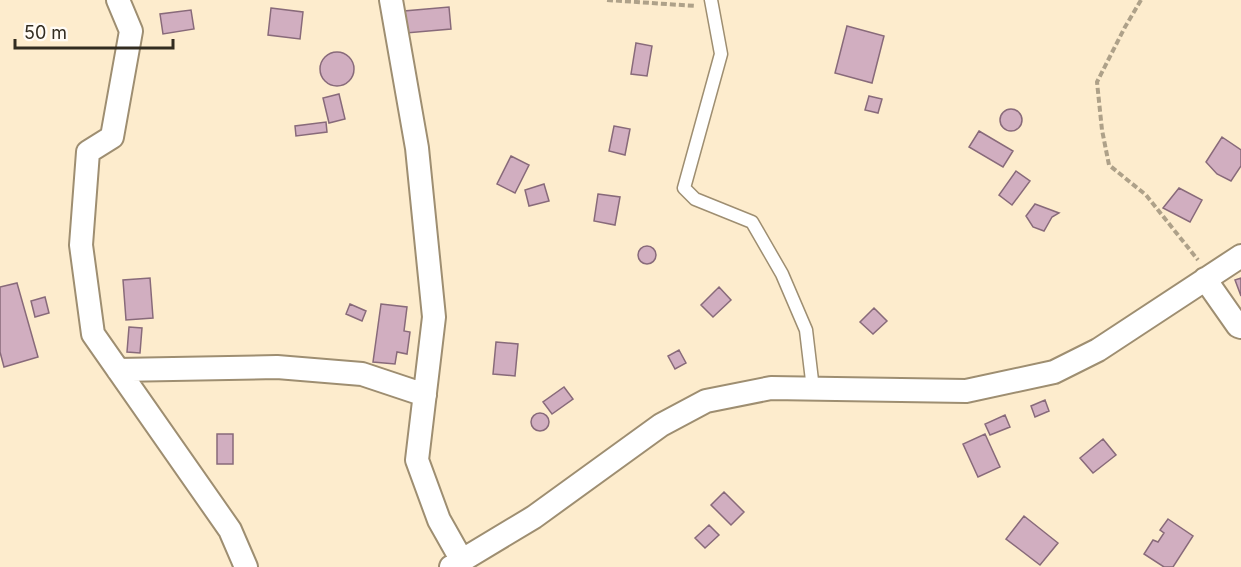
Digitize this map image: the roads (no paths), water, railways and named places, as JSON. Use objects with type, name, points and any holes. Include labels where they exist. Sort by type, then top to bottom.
[{"type":"street","points":[[118,0],[131,31],[112,137],[88,152],[81,245],[93,334],[230,531],[246,567]]},
{"type":"street","points":[[391,0],[417,148],[434,317],[417,460],[456,563],[534,517],[661,425],[706,401],[771,388],[966,391],[1054,372],[1098,350],[1241,256]]},
{"type":"street","points":[[1205,279],[1241,327]]},
{"type":"street","points":[[118,370],[277,367],[362,374],[425,395]]},
{"type":"lane","points":[[712,4],[722,54],[684,188],[695,199],[752,222],[782,274],[806,330],[813,389]]}]
